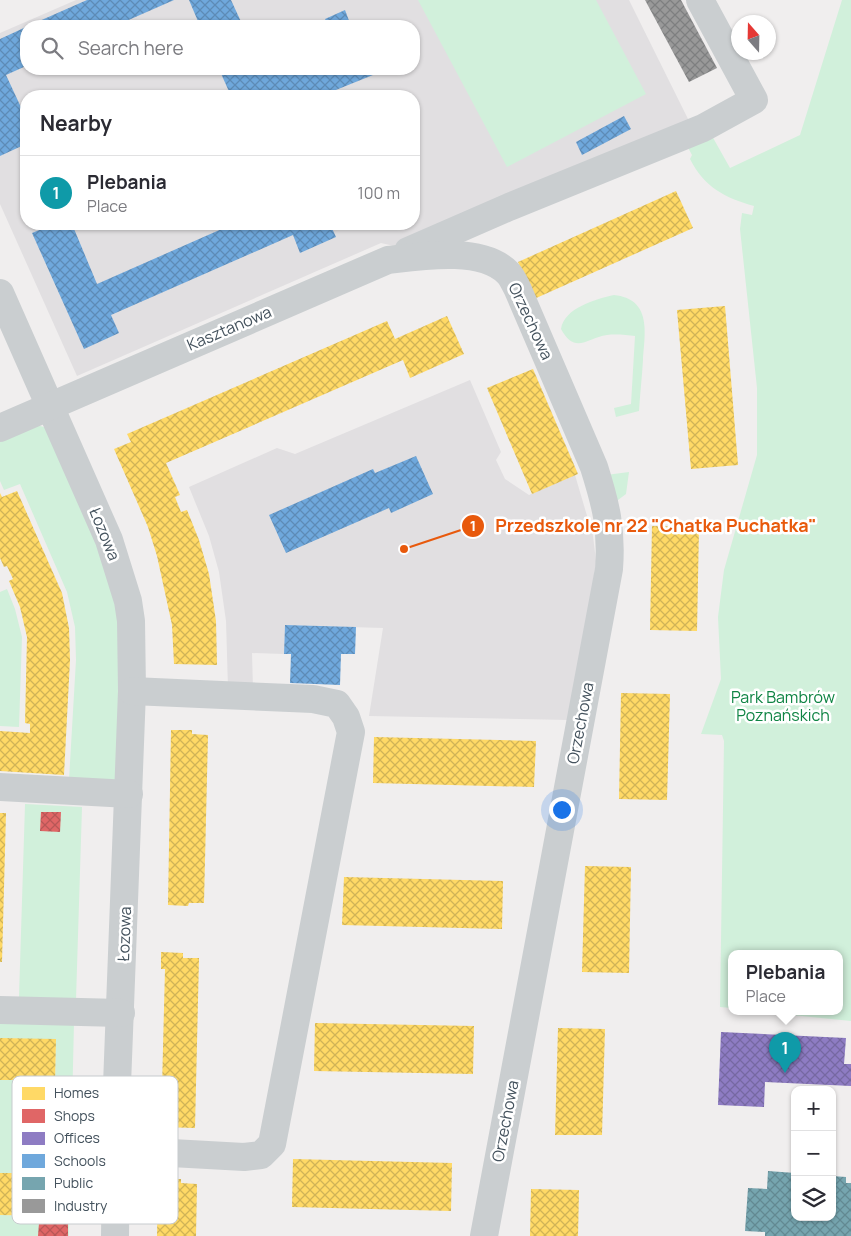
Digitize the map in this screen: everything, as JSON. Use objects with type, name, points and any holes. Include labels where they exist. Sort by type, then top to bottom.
[{"type":"street","points":[[388,260],[509,207],[708,126],[754,100],[700,0]]},
{"type":"street","points":[[718,0],[718,32]]},
{"type":"street","name":"Kasztanowa","points":[[0,428],[388,260],[425,255],[464,256]]},
{"type":"street","name":"Orzechowa","points":[[464,256],[491,262],[508,273],[518,290],[594,468],[604,498],[611,541],[609,569],[484,1236]]},
{"type":"street","name":"Łozowa","points":[[0,292],[107,535],[121,573],[131,621],[132,691],[119,1076]]},
{"type":"street","points":[[132,691],[313,699],[337,704],[346,717],[352,732],[272,1144],[261,1155],[244,1157],[178,1153]]},
{"type":"street","points":[[0,787],[129,794]]},
{"type":"street","points":[[0,1010],[121,1013]]},
{"type":"shaded area","points":[[76,0],[629,0],[689,121],[399,247],[381,243],[77,376],[0,204],[0,33],[20,24],[20,75],[420,75],[420,20],[30,20]]},
{"type":"shaded area","points":[[470,380],[501,452],[496,460],[505,479],[529,495],[575,475],[593,536],[596,561],[591,598],[568,720],[369,716],[383,628],[285,625],[284,654],[252,653],[253,689],[228,688],[226,621],[219,572],[209,536],[189,487],[277,448],[295,454]]},
{"type":"green space","points":[[418,0],[596,0],[646,94],[507,167]]},
{"type":"green space","name":"Park Bambrów Poznańskich","points":[[842,0],[851,0],[851,1021],[791,1015],[843,1015],[843,950],[728,950],[728,1008],[720,1007],[724,741],[722,735],[701,734],[721,679],[718,617],[724,570],[757,455],[757,388],[740,229],[742,213],[752,215],[754,206],[725,195],[709,184],[690,159],[692,155],[685,142],[712,136],[730,168],[800,135]]},
{"type":"green space","points":[[614,295],[635,303],[644,319],[645,329],[639,411],[616,417],[614,408],[631,404],[635,336],[607,335],[576,343],[566,337],[561,329],[563,322],[574,310],[590,302]]},
{"type":"green space","points":[[37,425],[47,428],[93,534],[118,605],[121,661],[116,783],[69,780],[76,660],[75,627],[67,592],[20,484],[4,490],[0,481],[0,442]]},
{"type":"green space","points":[[629,472],[626,494],[614,503],[606,475]]},
{"type":"green space","points":[[7,589],[15,609],[22,637],[19,727],[0,726],[0,592]]},
{"type":"green space","points":[[25,804],[82,807],[76,1000],[19,997]]},
{"type":"green space","points":[[0,1021],[74,1023],[73,1076],[55,1076],[56,1040],[0,1038]]},
{"type":"green space","points":[[0,1080],[12,1080],[12,1173],[0,1173]]},
{"type":"green space","points":[[0,1215],[12,1215],[12,1224],[69,1224],[69,1236],[0,1236]]},
{"type":"building: Homes","points":[[676,191],[693,228],[534,299],[518,262]]},
{"type":"building: Homes","points":[[725,306],[738,465],[691,469],[677,310]]},
{"type":"building: Homes","points":[[447,316],[464,354],[410,378],[403,360],[166,463],[180,495],[175,497],[181,512],[187,510],[199,540],[209,574],[216,621],[217,665],[174,664],[172,625],[157,556],[148,527],[114,449],[131,442],[127,434],[387,321],[395,339]]},
{"type":"building: Homes","points":[[533,369],[578,474],[532,494],[487,388]]},
{"type":"building: Homes","points":[[17,491],[62,593],[69,628],[70,660],[64,775],[0,771],[0,731],[30,733],[30,724],[25,723],[27,637],[20,607],[9,581],[13,579],[7,566],[4,567],[0,558],[0,493],[2,497]]},
{"type":"building: Homes","points":[[652,526],[699,527],[697,631],[650,630]]},
{"type":"building: Homes","points":[[621,693],[670,694],[667,800],[619,799]]},
{"type":"building: Homes","points":[[171,730],[192,730],[192,734],[208,735],[204,903],[189,903],[188,906],[168,905]]},
{"type":"building: Homes","points":[[374,737],[536,741],[534,787],[373,783]]},
{"type":"building: Homes","points":[[0,813],[6,813],[2,962],[0,962]]},
{"type":"building: Homes","points":[[585,866],[631,867],[629,973],[582,972]]},
{"type":"building: Homes","points":[[344,877],[503,881],[502,929],[342,925]]},
{"type":"building: Homes","points":[[161,952],[183,953],[183,958],[199,958],[195,1128],[178,1128],[178,1076],[162,1076],[165,969],[161,969]]},
{"type":"building: Homes","points":[[315,1023],[474,1026],[473,1074],[314,1071]]},
{"type":"building: Homes","points":[[558,1028],[605,1029],[602,1135],[555,1135]]},
{"type":"building: Homes","points":[[0,1038],[56,1039],[55,1076],[12,1076],[12,1080],[0,1080]]},
{"type":"building: Homes","points":[[293,1159],[452,1163],[451,1211],[292,1207]]},
{"type":"building: Homes","points":[[0,1173],[12,1173],[12,1215],[0,1215]]},
{"type":"building: Homes","points":[[178,1179],[181,1179],[181,1183],[197,1184],[196,1236],[157,1236],[157,1224],[178,1224]]},
{"type":"building: Homes","points":[[531,1189],[579,1190],[578,1236],[530,1236]]},
{"type":"building: Shops","points":[[41,812],[61,812],[60,832],[40,831]]},
{"type":"building: Shops","points":[[39,1224],[68,1224],[68,1236],[38,1236]]},
{"type":"building: Offices","points":[[721,1032],[846,1038],[844,1064],[851,1064],[851,1086],[765,1082],[764,1107],[718,1105]]},
{"type":"building: Schools","points":[[87,0],[174,0],[129,20],[42,20]]},
{"type":"building: Schools","points":[[189,0],[231,0],[240,20],[197,20]]},
{"type":"building: Schools","points":[[345,10],[349,20],[326,20]]},
{"type":"building: Schools","points":[[20,30],[20,69],[6,75],[20,105],[20,147],[0,156],[0,39]]},
{"type":"building: Schools","points":[[222,75],[373,75],[336,90],[228,90]]},
{"type":"building: Schools","points":[[624,116],[631,129],[582,155],[576,142]]},
{"type":"building: Schools","points":[[39,230],[74,230],[97,284],[219,230],[333,230],[336,237],[300,253],[293,235],[111,315],[119,333],[84,349],[32,233]]},
{"type":"building: Schools","points":[[416,456],[433,494],[391,513],[389,508],[286,553],[269,515],[373,469],[375,473]]},
{"type":"building: Schools","points":[[285,625],[356,627],[355,654],[341,654],[340,685],[290,683],[291,654],[284,654]]},
{"type":"building: Public","points":[[768,1171],[791,1173],[791,1221],[836,1221],[836,1176],[846,1177],[846,1183],[851,1183],[851,1236],[765,1236],[765,1232],[745,1231],[748,1188],[767,1189]]},
{"type":"building: Industry","points":[[645,0],[681,0],[717,68],[689,82]]},
{"type":"place","name":"Przedszkole nr 22 \"Chatka Puchatka\"","points":[[404,549]]},
{"type":"place","name":"Plebania","points":[[785,1073]]}]
